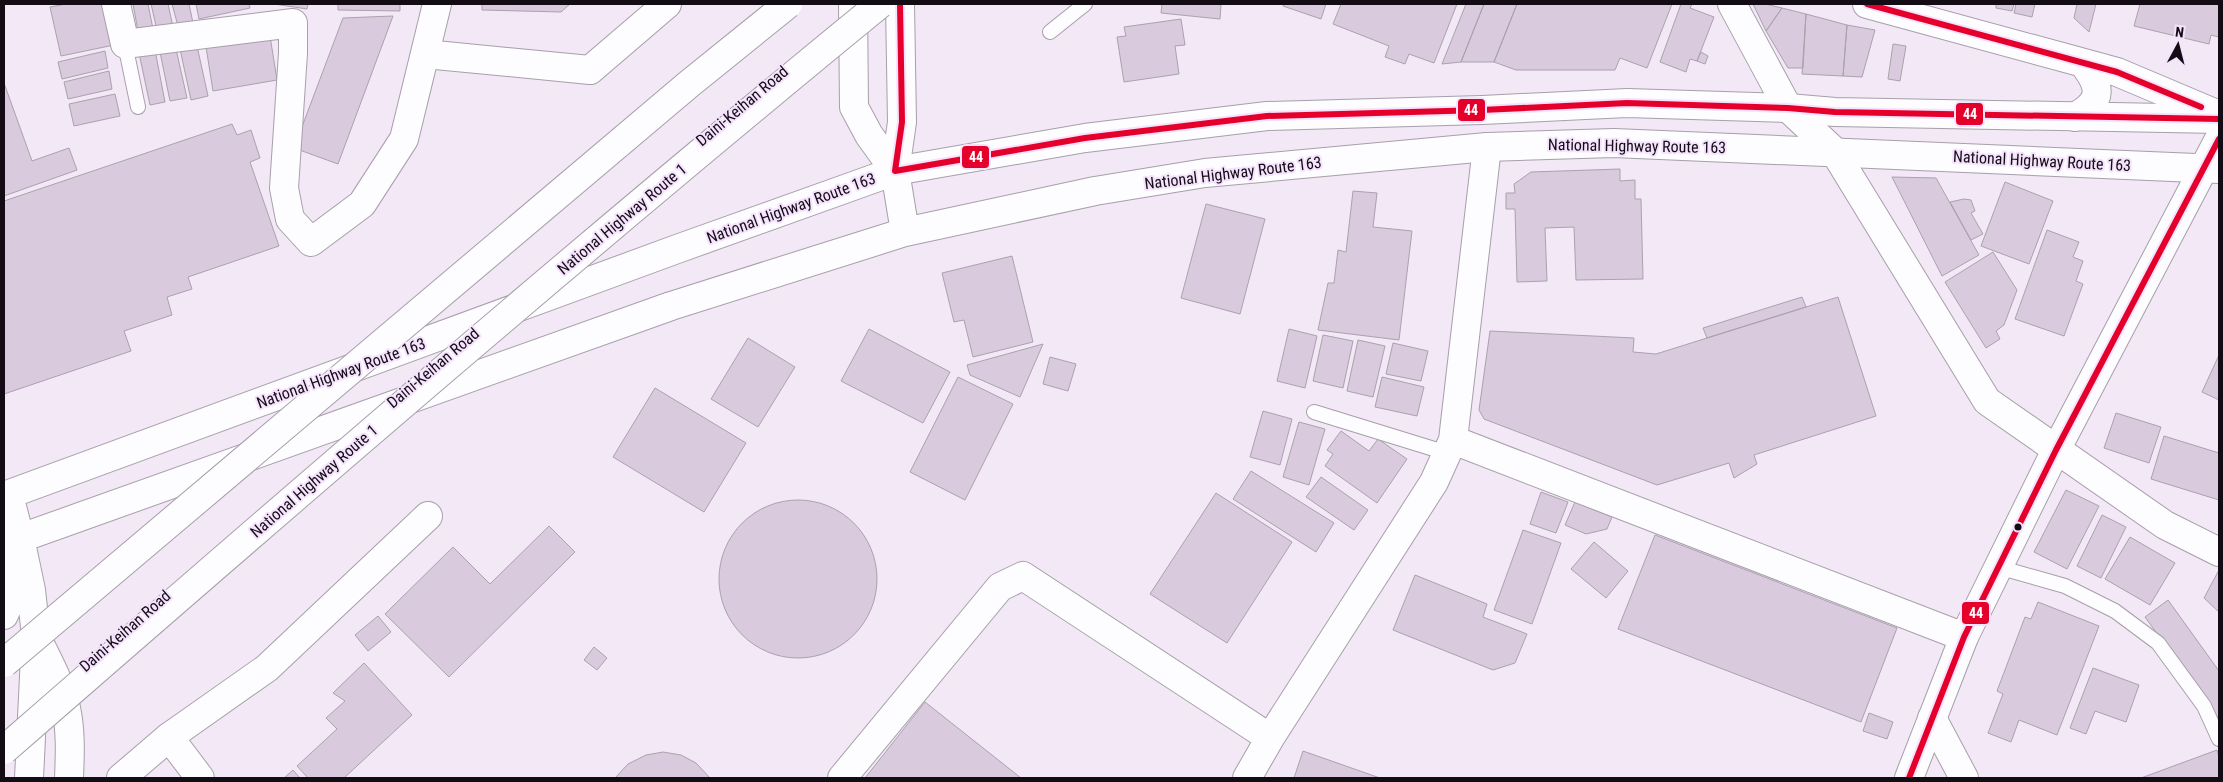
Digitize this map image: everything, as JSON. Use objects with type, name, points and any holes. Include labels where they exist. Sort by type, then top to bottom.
[{"type":"main road","points":[[116,4],[125,44],[292,24],[293,53],[284,188],[290,220],[311,242],[362,204],[404,139],[437,4]]},
{"type":"main road","points":[[425,54],[590,70],[667,4]]},
{"type":"main road","points":[[4,650],[771,4]]},
{"type":"main road","points":[[4,663],[689,84],[788,4]]},
{"type":"main road","points":[[852,4],[854,107],[869,135],[895,171]]},
{"type":"main road","name":"Daini-Keihan Road","points":[[4,735],[287,491],[865,4]]},
{"type":"main road","name":"National Highway Route 1","points":[[4,750],[286,505],[730,127],[880,4]]},
{"type":"main road","points":[[900,4],[902,122],[895,171],[905,232]]},
{"type":"main road","points":[[1732,4],[1788,108],[1834,151],[1987,401],[2165,525],[2219,552]]},
{"type":"main road","points":[[1876,5],[2117,72],[2219,114]]},
{"type":"main road","points":[[2075,117],[2089,109],[2096,96],[2096,80],[2083,62]]},
{"type":"main road","name":"National Highway Route 163","points":[[6,496],[658,255],[895,171],[1085,138],[1268,116],[1482,110],[1627,103],[1788,108],[1835,112],[2219,119]]},
{"type":"main road","points":[[1909,778],[1964,637],[2056,450],[2211,169],[2219,139]]},
{"type":"main road","name":"National Highway Route 163","points":[[12,541],[671,306],[905,232],[1095,191],[1205,173],[1487,147],[1614,143],[1834,151],[2211,169]]},
{"type":"main road","points":[[1247,778],[1270,738],[1434,482],[1450,447],[1487,147]]},
{"type":"main road","points":[[1450,447],[1964,637]]},
{"type":"main road","points":[[4,615],[14,592],[12,541],[6,496]]},
{"type":"main road","points":[[121,778],[169,737],[267,668],[428,516]]},
{"type":"main road","points":[[12,541],[31,590],[36,636],[29,778]]},
{"type":"main road","points":[[842,778],[1000,587],[1023,576],[1270,738]]},
{"type":"main road","points":[[36,636],[56,678],[66,707],[70,744],[69,778]]},
{"type":"main road","points":[[1932,718],[1964,778]]},
{"type":"main road","points":[[169,737],[200,778]]},
{"type":"lane","points":[[1050,32],[1085,4]]},
{"type":"lane","points":[[125,44],[138,107]]},
{"type":"lane","points":[[1314,412],[1450,447]]},
{"type":"lane","points":[[1998,568],[2065,586],[2115,611],[2158,643],[2204,706],[2219,739]]},
{"type":"building","points":[[66,4],[104,4],[114,45],[61,56],[50,7]]},
{"type":"building","points":[[133,4],[148,4],[153,29],[138,31]]},
{"type":"building","points":[[151,4],[168,4],[173,27],[157,30]]},
{"type":"building","points":[[172,4],[189,4],[193,23],[178,26]]},
{"type":"building","points":[[196,4],[249,4],[250,8],[199,19]]},
{"type":"building","points":[[274,4],[308,4],[307,9]]},
{"type":"building","points":[[338,4],[400,4],[400,11],[338,10]]},
{"type":"building","points":[[482,4],[570,4],[561,12],[482,10]]},
{"type":"building","points":[[1162,4],[1221,4],[1220,19],[1161,13]]},
{"type":"building","points":[[1284,4],[1326,4],[1321,19],[1283,6]]},
{"type":"building","points":[[1341,4],[1457,4],[1434,63],[1409,54],[1405,64],[1385,57],[1389,46],[1333,24]]},
{"type":"building","points":[[1466,4],[1484,4],[1461,62],[1442,64]]},
{"type":"building","points":[[1484,4],[1517,4],[1494,62],[1461,62]]},
{"type":"building","points":[[1517,4],[1672,4],[1647,68],[1620,58],[1615,70],[1516,70],[1494,62]]},
{"type":"building","points":[[1681,4],[1692,4],[1690,8],[1714,17],[1697,61],[1690,59],[1686,72],[1660,62]]},
{"type":"building","points":[[1753,4],[1765,4],[1782,8],[1766,31]]},
{"type":"building","points":[[1996,4],[2014,4],[2012,11],[1996,8]]},
{"type":"building","points":[[2016,4],[2035,4],[2032,17],[2014,13]]},
{"type":"building","points":[[2077,4],[2096,4],[2089,32],[2074,18]]},
{"type":"building","points":[[2140,4],[2219,4],[2219,37],[2211,35],[2209,44],[2134,26]]},
{"type":"building","points":[[1782,8],[1806,14],[1803,68],[1788,68],[1766,31]]},
{"type":"building","points":[[1806,14],[1847,25],[1843,76],[1802,74]]},
{"type":"building","points":[[393,16],[338,164],[294,148],[343,18]]},
{"type":"building","points":[[1181,19],[1185,45],[1175,46],[1179,74],[1124,82],[1117,37],[1126,36],[1124,27]]},
{"type":"building","points":[[1847,25],[1875,30],[1862,77],[1843,76]]},
{"type":"building","points":[[270,36],[277,80],[213,91],[206,47]]},
{"type":"building","points":[[1893,44],[1906,46],[1900,81],[1888,79]]},
{"type":"building","points":[[197,46],[208,96],[191,100],[180,49]]},
{"type":"building","points":[[176,49],[187,98],[170,101],[160,52]]},
{"type":"building","points":[[155,50],[165,102],[150,105],[139,53]]},
{"type":"building","points":[[105,51],[108,68],[62,79],[58,62]]},
{"type":"building","points":[[1701,52],[1708,56],[1705,64],[1697,61]]},
{"type":"building","points":[[109,71],[112,89],[68,99],[64,82]]},
{"type":"building","points":[[4,83],[32,161],[69,148],[77,170],[4,196]]},
{"type":"building","points":[[115,94],[120,116],[74,126],[69,104]]},
{"type":"building","points":[[232,124],[237,135],[251,130],[260,158],[250,162],[279,246],[188,277],[192,289],[167,297],[172,315],[124,331],[131,351],[4,394],[4,201]]},
{"type":"building","points":[[1620,169],[1620,181],[1635,180],[1635,199],[1641,199],[1643,279],[1576,280],[1574,227],[1545,228],[1547,281],[1517,282],[1515,209],[1506,209],[1506,193],[1515,193],[1514,184],[1531,172]]},
{"type":"building","points":[[1892,177],[1936,178],[1979,255],[1942,276]]},
{"type":"building","points":[[2005,182],[2053,201],[2029,264],[1981,246]]},
{"type":"building","points":[[1353,191],[1377,193],[1373,227],[1412,231],[1399,340],[1318,330],[1328,283],[1334,283],[1338,250],[1346,252]]},
{"type":"building","points":[[1964,199],[1971,200],[1975,211],[1971,213],[1983,234],[1971,240],[1950,202]]},
{"type":"building","points":[[1206,204],[1265,219],[1240,314],[1181,298]]},
{"type":"building","points":[[2047,230],[2079,242],[2073,257],[2083,261],[2076,281],[2083,284],[2064,336],[2015,319]]},
{"type":"building","points":[[1993,252],[2017,290],[2004,325],[1996,331],[2000,339],[1986,348],[1945,282]]},
{"type":"building","points":[[1012,256],[1033,342],[973,357],[964,320],[954,322],[942,273]]},
{"type":"building","points":[[1802,297],[1806,307],[1707,338],[1703,328]]},
{"type":"building","points":[[1838,297],[1876,416],[1754,455],[1757,464],[1734,478],[1729,463],[1657,485],[1484,419],[1479,410],[1490,331],[1634,338],[1633,352],[1656,354]]},
{"type":"building","points":[[869,329],[950,372],[923,423],[841,381]]},
{"type":"building","points":[[1289,329],[1317,336],[1305,388],[1277,381]]},
{"type":"building","points":[[1323,335],[1353,341],[1343,388],[1313,381]]},
{"type":"building","points":[[748,338],[795,367],[758,427],[711,399]]},
{"type":"building","points":[[1358,340],[1385,346],[1373,397],[1347,391]]},
{"type":"building","points":[[1393,343],[1428,351],[1421,381],[1386,374]]},
{"type":"building","points":[[1043,344],[1020,397],[970,375],[967,365]]},
{"type":"building","points":[[2219,355],[2219,400],[2202,392]]},
{"type":"building","points":[[1050,357],[1076,364],[1068,391],[1043,384]]},
{"type":"building","points":[[958,377],[1013,404],[965,500],[910,472]]},
{"type":"building","points":[[1382,377],[1424,387],[1417,416],[1375,407]]},
{"type":"building","points":[[655,388],[746,443],[704,512],[613,457]]},
{"type":"building","points":[[1263,411],[1292,419],[1280,465],[1250,457]]},
{"type":"building","points":[[2116,413],[2161,427],[2149,463],[2104,448]]},
{"type":"building","points":[[1299,422],[1325,429],[1309,485],[1283,477]]},
{"type":"building","points":[[1341,431],[1369,451],[1378,439],[1407,459],[1377,503],[1325,466],[1333,454],[1327,450]]},
{"type":"building","points":[[2164,436],[2219,453],[2219,500],[2151,479]]},
{"type":"building","points":[[1251,471],[1334,523],[1316,552],[1233,499]]},
{"type":"building","points":[[1321,477],[1368,510],[1354,530],[1306,497]]},
{"type":"building","points":[[2066,490],[2099,506],[2067,569],[2034,552]]},
{"type":"building","points":[[1541,492],[1568,502],[1556,533],[1530,524]]},
{"type":"building","points":[[1216,493],[1292,542],[1227,643],[1150,594]]},
{"type":"building","points":[[798,500],[828,506],[854,523],[871,549],[877,579],[871,609],[854,635],[828,652],[798,658],[768,652],[742,635],[725,609],[719,579],[725,549],[742,523],[768,506]]},
{"type":"building","points":[[1575,502],[1612,517],[1607,529],[1586,534],[1565,525]]},
{"type":"building","points":[[2102,515],[2126,527],[2101,578],[2077,566]]},
{"type":"building","points":[[549,526],[575,552],[449,677],[385,614],[453,547],[490,584]]},
{"type":"building","points":[[1523,530],[1561,543],[1532,624],[1494,610]]},
{"type":"building","points":[[1655,535],[1897,628],[1861,722],[1618,629]]},
{"type":"building","points":[[2130,537],[2175,563],[2150,605],[2105,579]]},
{"type":"building","points":[[1594,542],[1628,571],[1606,598],[1571,569]]},
{"type":"building","points":[[2219,570],[2219,612],[2204,598]]},
{"type":"building","points":[[1415,575],[1487,604],[1483,617],[1527,634],[1515,663],[1493,670],[1393,630]]},
{"type":"building","points":[[2168,600],[2219,671],[2219,719],[2145,617]]},
{"type":"building","points":[[2038,602],[2099,626],[2057,735],[2019,720],[2011,742],[1988,733],[2003,694],[1997,691],[2025,617],[2031,619]]},
{"type":"building","points":[[378,616],[391,632],[368,651],[355,635]]},
{"type":"building","points":[[594,647],[607,658],[597,670],[584,660]]},
{"type":"building","points":[[364,663],[412,715],[344,778],[308,778],[297,766],[337,729],[326,718],[345,701],[333,693]]},
{"type":"building","points":[[2093,668],[2139,685],[2126,722],[2095,711],[2086,734],[2070,728]]},
{"type":"building","points":[[925,702],[1021,778],[865,778]]},
{"type":"building","points":[[1869,713],[1893,722],[1887,739],[1863,731]]},
{"type":"building","points":[[2217,750],[2219,778],[2141,778]]},
{"type":"building","points":[[1303,751],[1380,778],[1294,778]]},
{"type":"building","points":[[663,752],[681,755],[696,763],[710,778],[615,778],[628,764],[646,755]]},
{"type":"building","points":[[293,770],[300,778],[284,778]]},
{"type":"transit line","name":"44","points":[[900,4],[902,122],[895,171],[1085,138],[1267,116],[1482,110],[1627,103],[1788,108],[1835,112],[2219,119]]},
{"type":"transit line","name":"44","points":[[1867,4],[2117,72],[2201,107]]},
{"type":"transit line","name":"44","points":[[1909,778],[1964,637],[2056,450],[2219,139]]}]
